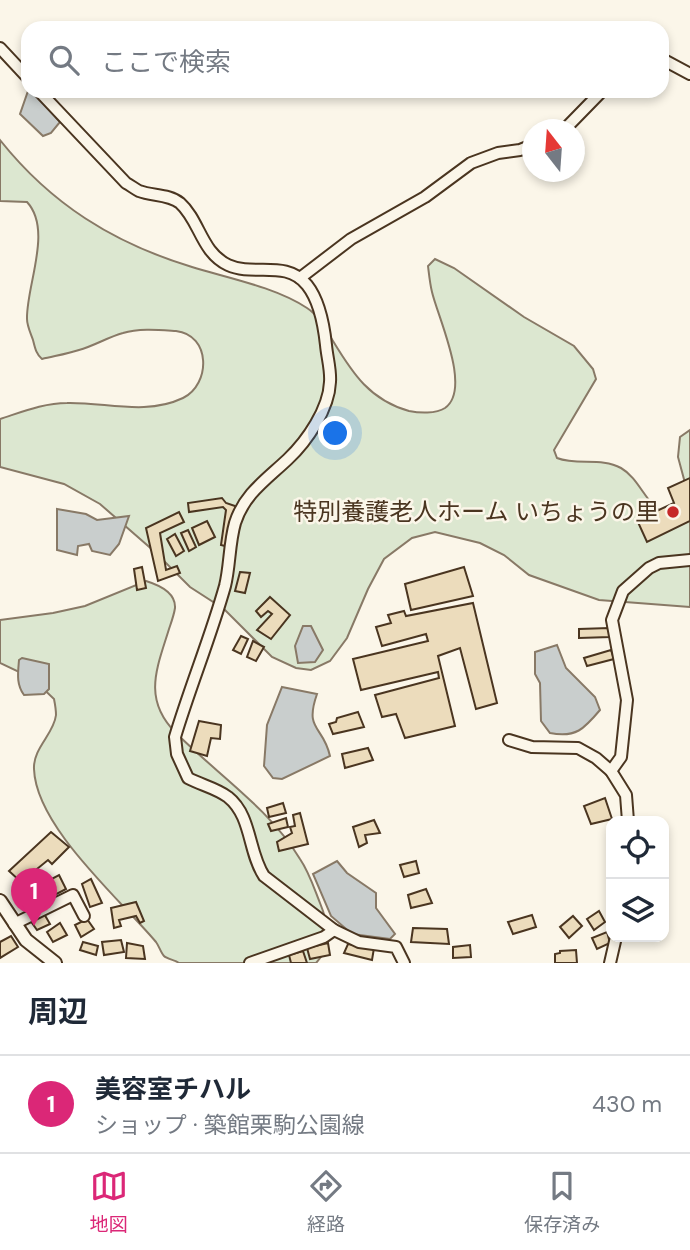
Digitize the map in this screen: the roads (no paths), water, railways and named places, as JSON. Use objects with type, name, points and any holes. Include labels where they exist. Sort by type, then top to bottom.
[{"type":"main road","points":[[0,901],[13,924],[33,948],[55,963]]},
{"type":"street","points":[[0,48],[21,70]]},
{"type":"street","points":[[669,63],[690,74]]},
{"type":"street","points":[[47,98],[126,183],[139,191],[179,203],[205,247],[228,265],[283,270],[300,278],[309,288],[317,306],[325,338],[330,383],[322,412],[310,433],[290,457],[246,499],[235,523],[225,584],[175,737],[177,754],[188,778],[212,787],[240,808],[258,867],[264,876],[334,930],[359,942],[396,947],[404,963]]},
{"type":"street","points":[[575,119],[595,98]]},
{"type":"street","points":[[300,278],[351,239],[425,197],[471,163],[498,153],[522,149]]},
{"type":"street","points":[[611,771],[621,757],[628,700],[612,620],[623,591],[649,568],[659,563],[690,560]]},
{"type":"street","points":[[509,740],[532,747],[578,748],[596,758],[611,771],[626,795],[628,816]]},
{"type":"street","points":[[13,924],[73,895],[84,916]]},
{"type":"street","points":[[250,963],[324,937],[334,930]]},
{"type":"street","points":[[610,963],[616,942]]},
{"type":"place","name":"特別養護老人ホーム いちょうの里","points":[[673,512]]},
{"type":"place","name":"美容室チハル","points":[[34,926]]}]
